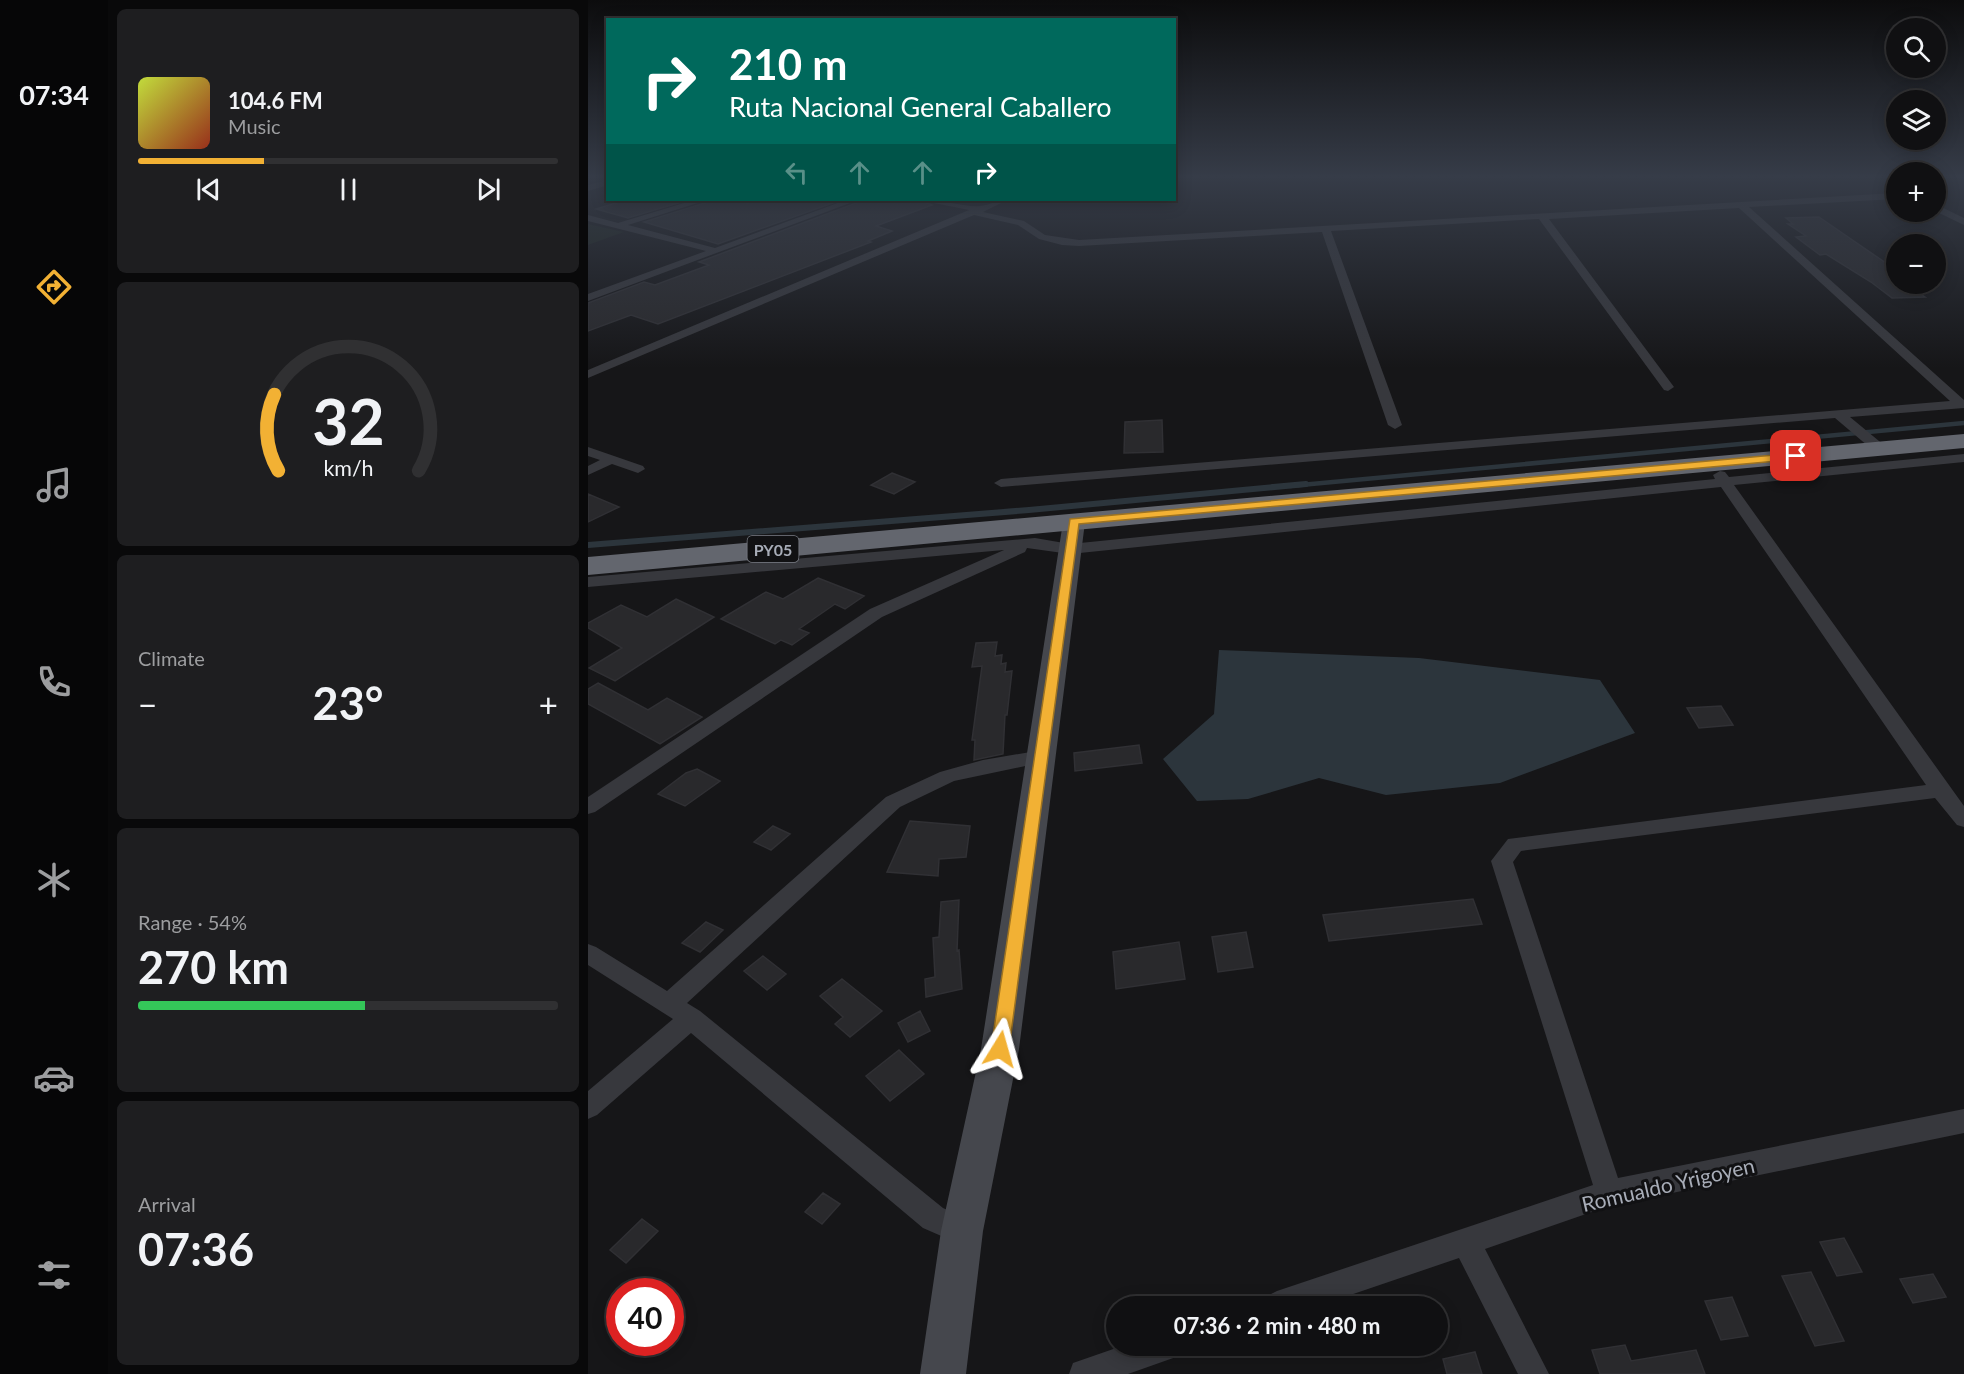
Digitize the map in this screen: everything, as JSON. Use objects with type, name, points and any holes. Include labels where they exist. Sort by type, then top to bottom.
[{"type":"highway","name":"PY05","points":[[588,566],[958,532],[1072,535],[1718,473],[1873,443],[1964,441]]},
{"type":"street","points":[[676,240],[713,250]]},
{"type":"street","points":[[588,298],[741,240]]},
{"type":"street","points":[[588,374],[905,240]]},
{"type":"street","points":[[1054,240],[1062,242],[1097,240]]},
{"type":"street","points":[[1329,240],[1395,425]]},
{"type":"street","points":[[1560,240],[1668,387]]},
{"type":"street","points":[[1780,240],[1962,404]]},
{"type":"street","points":[[1001,483],[1843,418],[1962,404]]},
{"type":"street","points":[[1843,418],[1873,443]]},
{"type":"street","points":[[588,451],[638,469]]},
{"type":"street","points":[[1718,473],[1964,458]]},
{"type":"street","points":[[588,471],[612,459]]},
{"type":"street","points":[[1718,473],[1940,790],[1964,820]]},
{"type":"street","points":[[958,532],[1035,543]]},
{"type":"street","points":[[588,582],[1035,543],[1072,535],[1000,1049],[962,1231],[942,1374]]},
{"type":"street","points":[[588,807],[876,613],[1035,543]]},
{"type":"street","points":[[588,1107],[680,1011],[884,810],[913,789],[953,773],[1042,756]]},
{"type":"street","points":[[1609,1193],[1502,861],[1515,844],[1940,790]]},
{"type":"street","points":[[588,953],[680,1011],[933,1218],[962,1231]]},
{"type":"street","name":"Romualdo Yrigoyen","points":[[1307,1296],[1609,1193],[1964,1121]]},
{"type":"street","points":[[1466,1242],[1534,1374]]},
{"type":"street","points":[[1084,1374],[1136,1356]]},
{"type":"shaded area","points":[[588,240],[602,240],[588,245]]},
{"type":"shaded area","points":[[1219,650],[1419,658],[1600,680],[1635,733],[1500,783],[1386,795],[1319,778],[1248,799],[1197,801],[1163,759],[1214,714]]},
{"type":"building","points":[[705,240],[729,240],[718,244]]},
{"type":"building","points":[[757,240],[870,240],[868,241],[871,242],[658,324],[631,315],[588,331],[588,303],[644,282],[655,285],[709,265],[699,262]]},
{"type":"building","points":[[1800,240],[1853,240],[1886,263],[1886,293],[1871,282],[1826,254],[1820,255]]},
{"type":"building","points":[[1887,294],[1921,294],[1925,297],[1892,298]]},
{"type":"building","points":[[1162,420],[1163,452],[1124,453],[1125,422]]},
{"type":"building","points":[[892,473],[915,482],[894,494],[871,485]]},
{"type":"building","points":[[588,494],[619,507],[588,522]]},
{"type":"building","points":[[818,578],[864,596],[845,609],[835,604],[799,629],[809,633],[792,645],[781,640],[775,644],[721,619],[766,592],[783,599]]},
{"type":"building","points":[[676,599],[714,617],[615,681],[589,668],[622,648],[588,628],[588,623],[621,605],[647,617]]},
{"type":"building","points":[[997,642],[995,656],[1002,655],[1001,664],[1006,663],[1005,672],[1012,671],[1007,715],[1005,715],[1003,754],[974,760],[975,740],[972,740],[982,666],[972,667],[976,643]]},
{"type":"building","points":[[598,683],[648,710],[667,698],[702,717],[660,744],[588,704],[588,689]]},
{"type":"building","points":[[1721,706],[1733,725],[1699,728],[1687,708]]},
{"type":"building","points":[[1139,745],[1142,763],[1075,771],[1074,753]]},
{"type":"building","points":[[697,769],[720,781],[685,806],[658,794],[686,773]]},
{"type":"building","points":[[910,821],[970,826],[966,857],[939,859],[938,876],[887,872]]},
{"type":"building","points":[[773,826],[790,834],[771,850],[754,842]]},
{"type":"building","points":[[1473,899],[1482,924],[1329,941],[1323,915]]},
{"type":"building","points":[[959,900],[957,951],[959,950],[962,989],[926,997],[925,979],[935,977],[933,938],[939,937],[941,902]]},
{"type":"building","points":[[706,922],[723,930],[700,952],[682,943]]},
{"type":"building","points":[[1246,932],[1253,967],[1218,972],[1212,937]]},
{"type":"building","points":[[1179,942],[1185,979],[1116,989],[1113,952]]},
{"type":"building","points":[[763,956],[786,974],[767,990],[744,971]]},
{"type":"building","points":[[842,979],[882,1011],[850,1037],[835,1024],[843,1017],[820,996]]},
{"type":"building","points":[[920,1011],[930,1031],[908,1042],[898,1023]]},
{"type":"building","points":[[899,1050],[924,1074],[890,1101],[866,1076]]},
{"type":"building","points":[[823,1193],[840,1204],[822,1224],[805,1212]]},
{"type":"building","points":[[642,1219],[658,1231],[626,1263],[610,1250]]},
{"type":"building","points":[[1844,1238],[1862,1272],[1837,1276],[1820,1242]]},
{"type":"building","points":[[1811,1272],[1844,1341],[1815,1346],[1782,1276]]},
{"type":"building","points":[[1933,1274],[1946,1297],[1913,1303],[1900,1279]]},
{"type":"building","points":[[1732,1297],[1748,1336],[1721,1340],[1705,1301]]},
{"type":"building","points":[[1625,1345],[1631,1361],[1696,1350],[1705,1374],[1600,1374],[1592,1350]]},
{"type":"building","points":[[1475,1352],[1482,1374],[1447,1374],[1443,1359]]},
{"type":"waterway","points":[[1290,486],[1964,423]]},
{"type":"waterway","points":[[588,545],[1029,510],[1306,484]]},
{"type":"route","points":[[1000,1049],[1074,522],[1796,456]]}]
